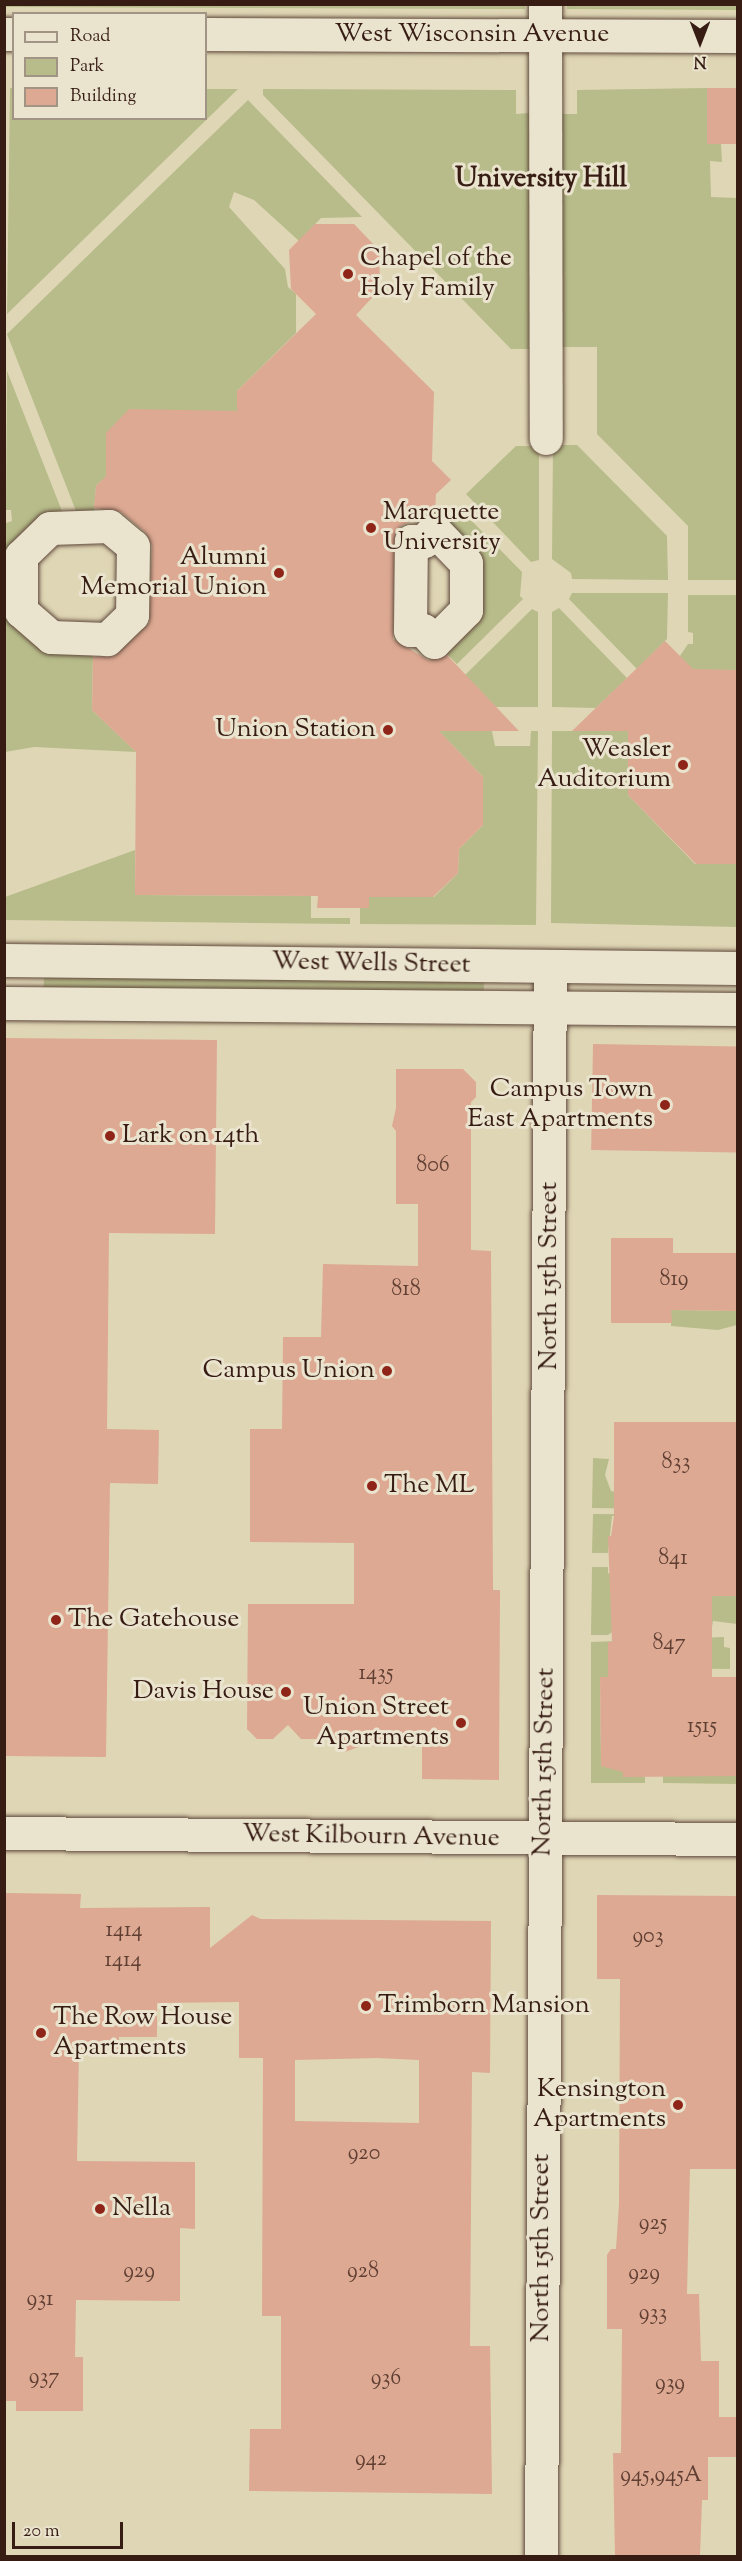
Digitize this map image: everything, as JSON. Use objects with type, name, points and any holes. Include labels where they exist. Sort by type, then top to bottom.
[{"type":"street","name":"West Wisconsin Avenue","points":[[207,34],[545,20],[738,36]]},
{"type":"street","points":[[545,20],[546,438]]},
{"type":"street","name":"West Wells Street","points":[[4,960],[738,968]]},
{"type":"street","name":"North 15th Street","points":[[541,2556],[550,967]]},
{"type":"street","name":"West Wells Street","points":[[4,1003],[738,1009]]},
{"type":"street","name":"West Kilbourn Avenue","points":[[4,1833],[738,1839]]},
{"type":"green space","points":[[5,4],[525,4],[525,9],[5,7]]},
{"type":"green space","points":[[567,4],[737,4],[738,10],[567,9]]},
{"type":"green space","points":[[10,88],[12,88],[12,120],[206,120],[7,314]]},
{"type":"green space","points":[[707,88],[707,143],[721,144],[722,162],[710,161],[711,197],[737,198],[737,580],[688,580],[688,526],[597,434],[597,347],[561,347],[561,114],[577,114],[577,90]]},
{"type":"green space","points":[[207,89],[238,89],[207,119]]},
{"type":"green space","points":[[263,89],[516,90],[516,114],[529,113],[533,349],[511,349],[263,95]]},
{"type":"green space","points":[[248,100],[362,217],[321,218],[299,241],[254,200],[234,192],[229,207],[285,269],[288,287],[296,294],[296,333],[237,391],[237,411],[114,469],[96,486],[94,511],[83,529],[7,334]]},
{"type":"green space","points":[[7,371],[69,529],[5,576],[6,523],[12,521],[11,510],[6,510]]},
{"type":"green space","points":[[553,445],[577,445],[667,536],[668,580],[572,579],[571,573],[552,559]]},
{"type":"green space","points":[[516,446],[539,446],[539,560],[531,562],[466,494]]},
{"type":"green space","points":[[458,507],[522,572],[520,596],[523,599],[457,664],[434,642],[466,610],[434,530]]},
{"type":"green space","points":[[5,590],[93,653],[92,710],[136,752],[34,747],[5,752]]},
{"type":"green space","points":[[572,593],[668,593],[667,639],[637,669],[569,599]]},
{"type":"green space","points":[[688,595],[737,595],[737,670],[677,690],[680,656],[688,644],[693,644],[693,633],[688,632]]},
{"type":"green space","points":[[559,608],[627,678],[596,708],[552,707],[552,612]]},
{"type":"green space","points":[[532,609],[538,612],[538,707],[496,707],[465,675]]},
{"type":"green space","points":[[630,704],[628,795],[695,864],[737,864],[737,927],[551,923],[552,731],[602,731]]},
{"type":"green space","points":[[436,728],[492,731],[495,746],[530,746],[531,731],[538,731],[536,925],[360,924],[360,908],[369,897],[434,897],[458,873],[459,849],[483,825],[483,777]]},
{"type":"green space","points":[[135,850],[135,895],[311,896],[311,918],[350,918],[350,924],[5,920],[5,897]]},
{"type":"green space","points":[[44,975],[484,983],[484,996],[44,988]]},
{"type":"green space","points":[[671,1310],[737,1311],[737,1325],[718,1330],[671,1326]]},
{"type":"green space","points":[[593,1458],[609,1459],[605,1475],[611,1491],[737,1510],[592,1508]]},
{"type":"green space","points":[[593,1514],[737,1515],[612,1516],[608,1553],[592,1553]]},
{"type":"green space","points":[[592,1567],[608,1567],[608,1573],[656,1596],[737,1596],[737,1624],[713,1621],[712,1627],[619,1627],[608,1635],[591,1635]]},
{"type":"green space","points":[[724,1637],[724,1647],[730,1648],[730,1669],[656,1668],[656,1677],[600,1678],[601,1763],[645,1777],[645,1783],[591,1783],[591,1642]]},
{"type":"green space","points":[[664,1688],[737,1776],[738,1784],[663,1783]]},
{"type":"building","points":[[707,88],[738,88],[738,144],[707,144]]},
{"type":"building","name":"Alumni Memorial Union","points":[[315,224],[354,224],[379,250],[380,289],[356,315],[434,392],[432,461],[451,480],[436,494],[435,512],[402,525],[395,532],[393,639],[428,660],[447,655],[519,731],[439,731],[483,777],[483,825],[459,849],[458,873],[433,897],[369,897],[369,908],[317,908],[318,896],[135,895],[136,752],[92,710],[93,657],[114,656],[149,623],[152,546],[145,532],[121,512],[94,508],[96,486],[106,476],[106,433],[129,409],[237,411],[237,391],[316,314],[291,289],[289,250]]},
{"type":"building","name":"Weasler Auditorium","points":[[665,641],[693,669],[738,670],[738,864],[696,864],[628,795],[628,731],[572,731]]},
{"type":"building","points":[[4,1038],[217,1040],[215,1234],[109,1233],[107,1429],[159,1430],[158,1484],[110,1483],[106,1757],[4,1756]]},
{"type":"building","name":"Campus Town East Apartments","points":[[593,1044],[738,1047],[736,1153],[591,1150]]},
{"type":"building","points":[[396,1069],[463,1069],[476,1082],[476,1097],[471,1102],[471,1250],[491,1251],[493,1590],[500,1590],[499,1780],[422,1779],[422,1747],[361,1746],[345,1752],[326,1739],[301,1739],[288,1725],[273,1739],[257,1739],[247,1729],[248,1604],[354,1604],[354,1543],[250,1542],[250,1429],[282,1429],[283,1337],[321,1337],[323,1264],[418,1266],[418,1204],[396,1204],[396,1131],[392,1126],[396,1108]]},
{"type":"building","points":[[611,1238],[673,1238],[673,1253],[738,1253],[738,1311],[671,1310],[672,1323],[611,1323]]},
{"type":"building","points":[[614,1422],[738,1422],[738,1596],[712,1596],[712,1677],[738,1677],[738,1776],[623,1777],[623,1772],[601,1766],[600,1677],[608,1677],[608,1642],[612,1642],[608,1536],[611,1536],[614,1516]]},
{"type":"building","points":[[4,1893],[81,1894],[80,1908],[210,1907],[210,1948],[252,1915],[261,1919],[491,1921],[490,2073],[472,2072],[470,2346],[490,2346],[492,2494],[249,2491],[250,2429],[281,2429],[281,2316],[262,2316],[263,2058],[239,2058],[239,2002],[157,2003],[157,2037],[119,2037],[119,2049],[79,2049],[77,2161],[195,2162],[195,2229],[180,2228],[180,2301],[76,2300],[75,2357],[83,2357],[83,2411],[16,2411],[16,2401],[4,2401]],"holes":[[[377,2058],[419,2060],[419,2123],[295,2121],[295,2060]]]},
{"type":"building","points":[[597,1895],[738,1896],[738,2169],[690,2169],[687,2294],[699,2294],[701,2361],[719,2361],[719,2417],[738,2417],[738,2457],[708,2457],[708,2500],[702,2500],[700,2556],[615,2556],[613,2453],[621,2453],[622,2329],[607,2329],[607,2255],[611,2249],[616,2249],[619,2204],[620,1979],[597,1979]]},
{"type":"place","name":"Chapel of the Holy Family","points":[[348,274]]},
{"type":"place","name":"Marquette University","points":[[371,528]]},
{"type":"place","name":"Alumni Memorial Union","points":[[279,573]]},
{"type":"place","name":"Union Station","points":[[388,730]]},
{"type":"place","name":"Weasler Auditorium","points":[[683,765]]},
{"type":"place","name":"Campus Town East Apartments","points":[[665,1105]]},
{"type":"place","name":"Lark on 14th","points":[[110,1136]]},
{"type":"place","name":"Campus Union","points":[[387,1371]]},
{"type":"place","name":"The ML","points":[[372,1486]]},
{"type":"place","name":"The Gatehouse","points":[[56,1620]]},
{"type":"place","name":"Davis House","points":[[286,1692]]},
{"type":"place","name":"Union Street Apartments","points":[[461,1723]]},
{"type":"place","name":"Trimborn Mansion","points":[[366,2006]]},
{"type":"place","name":"The Row House Apartments","points":[[41,2033]]},
{"type":"place","name":"Kensington Apartments","points":[[678,2105]]},
{"type":"place","name":"Nella","points":[[100,2209]]},
{"type":"district","name":"University Hill","points":[[541,180]]}]
